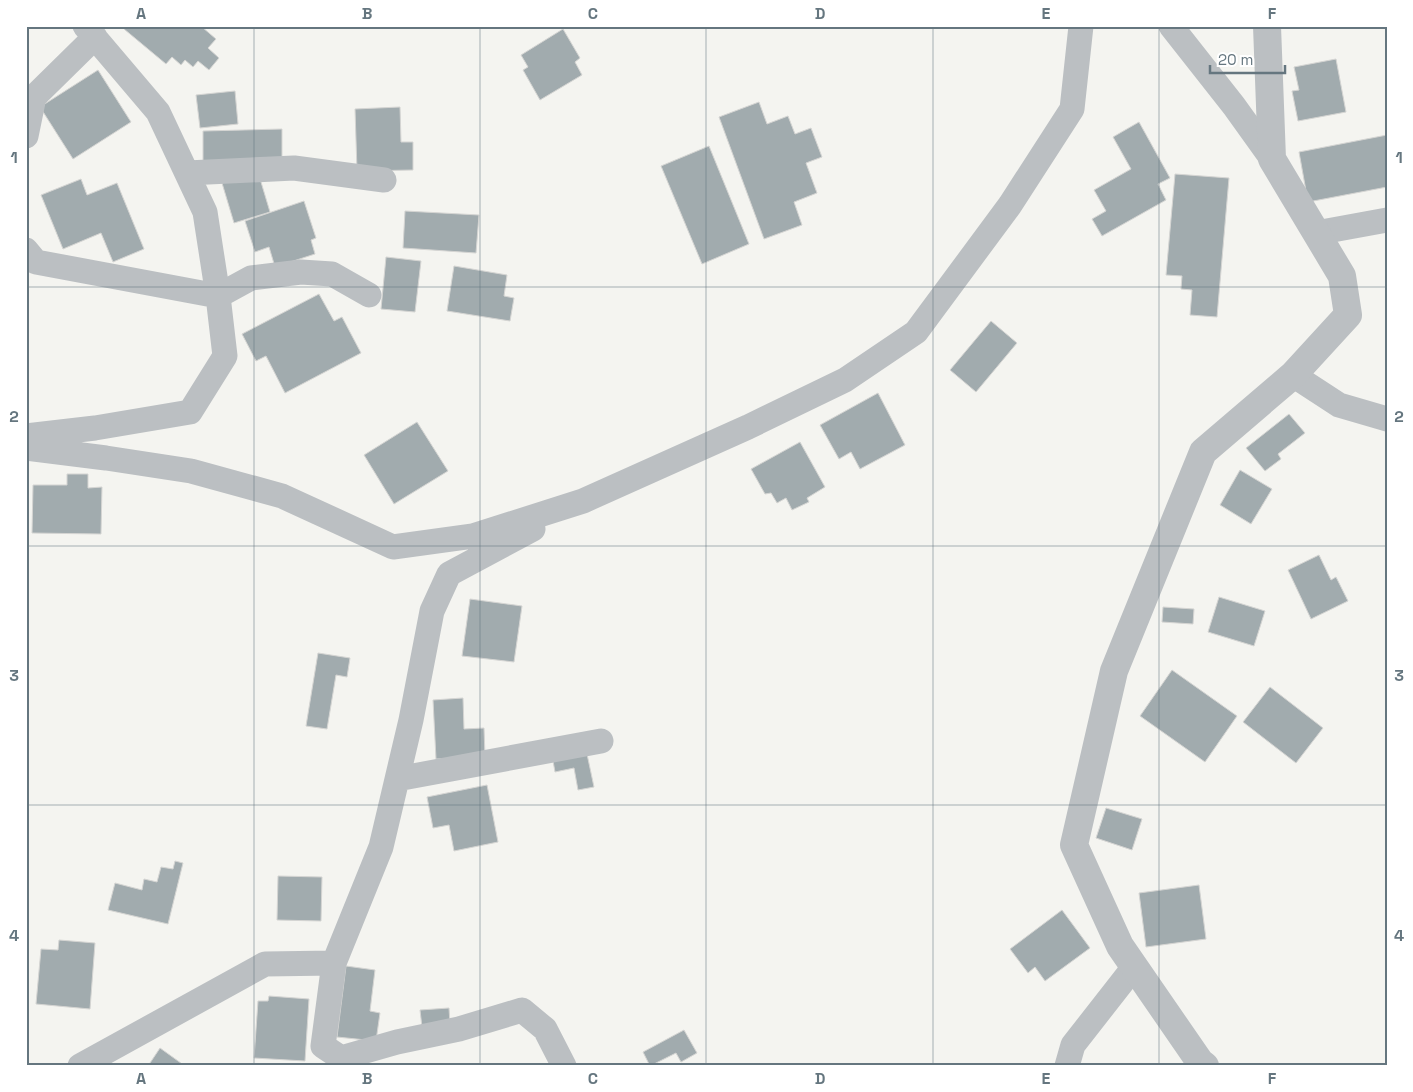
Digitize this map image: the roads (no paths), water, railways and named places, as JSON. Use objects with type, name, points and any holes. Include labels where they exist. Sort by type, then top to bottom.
[{"type":"street","points":[[564,1066],[545,1029],[522,1010],[459,1029],[397,1042],[341,1058],[323,1046],[334,963],[381,847],[411,720],[432,611],[448,574],[583,501],[748,427],[845,380],[916,332],[1010,205],[1072,109],[1081,26]]},
{"type":"street","points":[[1171,26],[1234,106],[1272,159],[1342,276],[1348,315],[1293,374],[1203,452],[1114,671],[1074,845],[1120,946],[1200,1062],[1205,1066]]},
{"type":"street","points":[[1267,26],[1272,159]]},
{"type":"street","points":[[26,136],[34,97],[90,32],[158,112],[205,212],[225,356],[190,412],[95,428],[26,436]]},
{"type":"street","points":[[187,173],[294,168],[384,180]]},
{"type":"street","points":[[1316,233],[1387,220]]},
{"type":"street","points":[[26,250],[36,262],[218,296],[252,278],[301,272],[332,274],[368,295]]},
{"type":"street","points":[[1293,374],[1339,405],[1387,419]]},
{"type":"street","points":[[26,448],[191,471],[282,496],[393,547],[473,536],[583,501]]},
{"type":"street","points":[[396,779],[601,741]]},
{"type":"street","points":[[80,1066],[265,964],[334,963]]},
{"type":"street","points":[[1067,1066],[1073,1045],[1134,967]]}]
